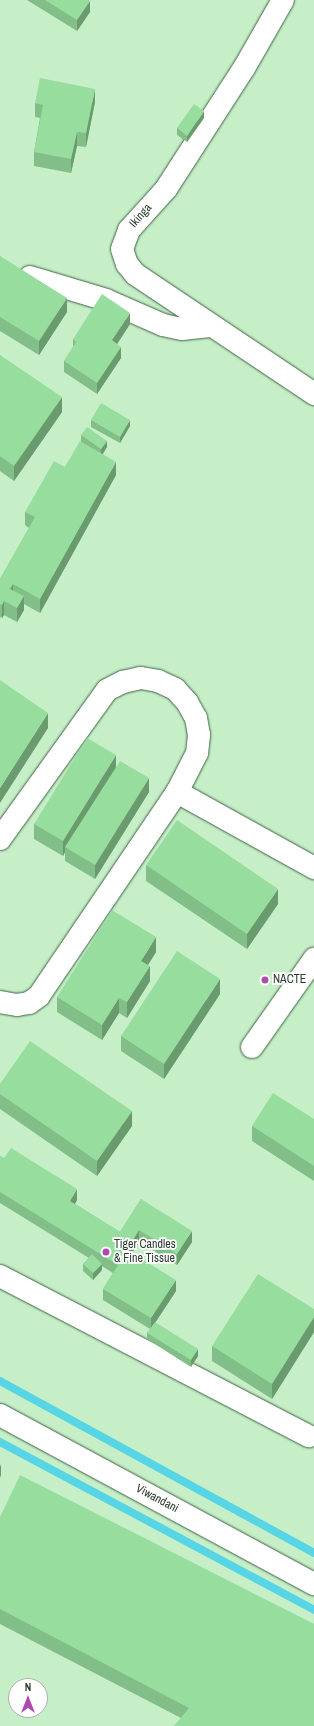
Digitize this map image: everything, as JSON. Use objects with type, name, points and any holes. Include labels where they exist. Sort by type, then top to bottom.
[{"type":"street","name":"Ikinga","points":[[283,0],[244,68],[166,188],[129,230],[122,249],[127,264],[135,274],[314,394]]},
{"type":"street","points":[[30,277],[106,300],[163,325],[182,329],[212,326]]},
{"type":"street","points":[[0,839],[107,690],[123,682],[141,678],[158,681],[175,689],[183,698],[196,718],[199,735],[196,753],[177,792],[39,996],[17,1005],[0,1002]]},
{"type":"street","points":[[177,792],[314,868]]},
{"type":"street","points":[[252,1047],[314,959]]},
{"type":"street","points":[[0,1276],[309,1436]]},
{"type":"street","name":"Viwandani","points":[[0,1415],[314,1584]]},
{"type":"building","points":[[45,0],[88,0],[90,1],[77,20]]},
{"type":"building","points":[[40,78],[95,89],[86,133],[77,132],[71,159],[34,152],[43,105],[35,103]]},
{"type":"building","points":[[194,104],[204,111],[187,136],[177,128]]},
{"type":"building","points":[[0,256],[67,298],[39,341],[0,317]]},
{"type":"building","points":[[102,294],[130,313],[112,340],[121,347],[97,383],[64,361],[76,342],[73,339]]},
{"type":"building","points":[[0,355],[62,397],[14,466],[0,456]]},
{"type":"building","points":[[101,403],[130,420],[120,437],[91,420]]},
{"type":"building","points":[[87,427],[107,441],[101,449],[81,435]]},
{"type":"building","points":[[80,441],[116,462],[40,599],[13,584],[10,589],[24,596],[17,608],[4,601],[2,605],[0,604],[0,579],[35,517],[25,512],[54,461],[65,467]]},
{"type":"building","points":[[0,680],[48,713],[0,788]]},
{"type":"building","points":[[87,738],[116,755],[63,841],[34,824]]},
{"type":"building","points":[[120,761],[149,778],[95,865],[65,847]]},
{"type":"building","points":[[177,820],[278,889],[247,934],[146,865]]},
{"type":"building","points":[[112,910],[156,937],[141,961],[150,966],[127,1002],[119,998],[102,1025],[57,997]]},
{"type":"building","points":[[177,951],[220,979],[164,1064],[121,1036]]},
{"type":"building","points":[[30,1041],[132,1111],[97,1161],[0,1094],[0,1084]]},
{"type":"building","points":[[273,1093],[314,1119],[314,1166],[252,1126]]},
{"type":"building","name":"Tiger Candles & Fine Tissue","points":[[11,1148],[77,1189],[70,1201],[120,1232],[141,1199],[192,1231],[177,1254],[139,1230],[127,1250],[176,1280],[151,1318],[103,1289],[118,1265],[0,1192],[0,1156],[4,1158]]},
{"type":"building","points":[[92,1254],[102,1264],[93,1273],[83,1264]]},
{"type":"building","points":[[258,1274],[314,1309],[314,1317],[272,1384],[212,1346]]},
{"type":"building","points":[[155,1322],[198,1349],[191,1360],[147,1333]]},
{"type":"building","points":[[20,1475],[314,1624],[314,1726],[174,1726],[189,1708],[0,1609],[0,1517]]},
{"type":"waterway","points":[[0,1381],[314,1553]]},
{"type":"waterway","points":[[0,1442],[314,1610]]},
{"type":"place","name":"NACTE","points":[[265,980]]},
{"type":"place","name":"Tiger Candles & Fine Tissue","points":[[106,1252]]}]
